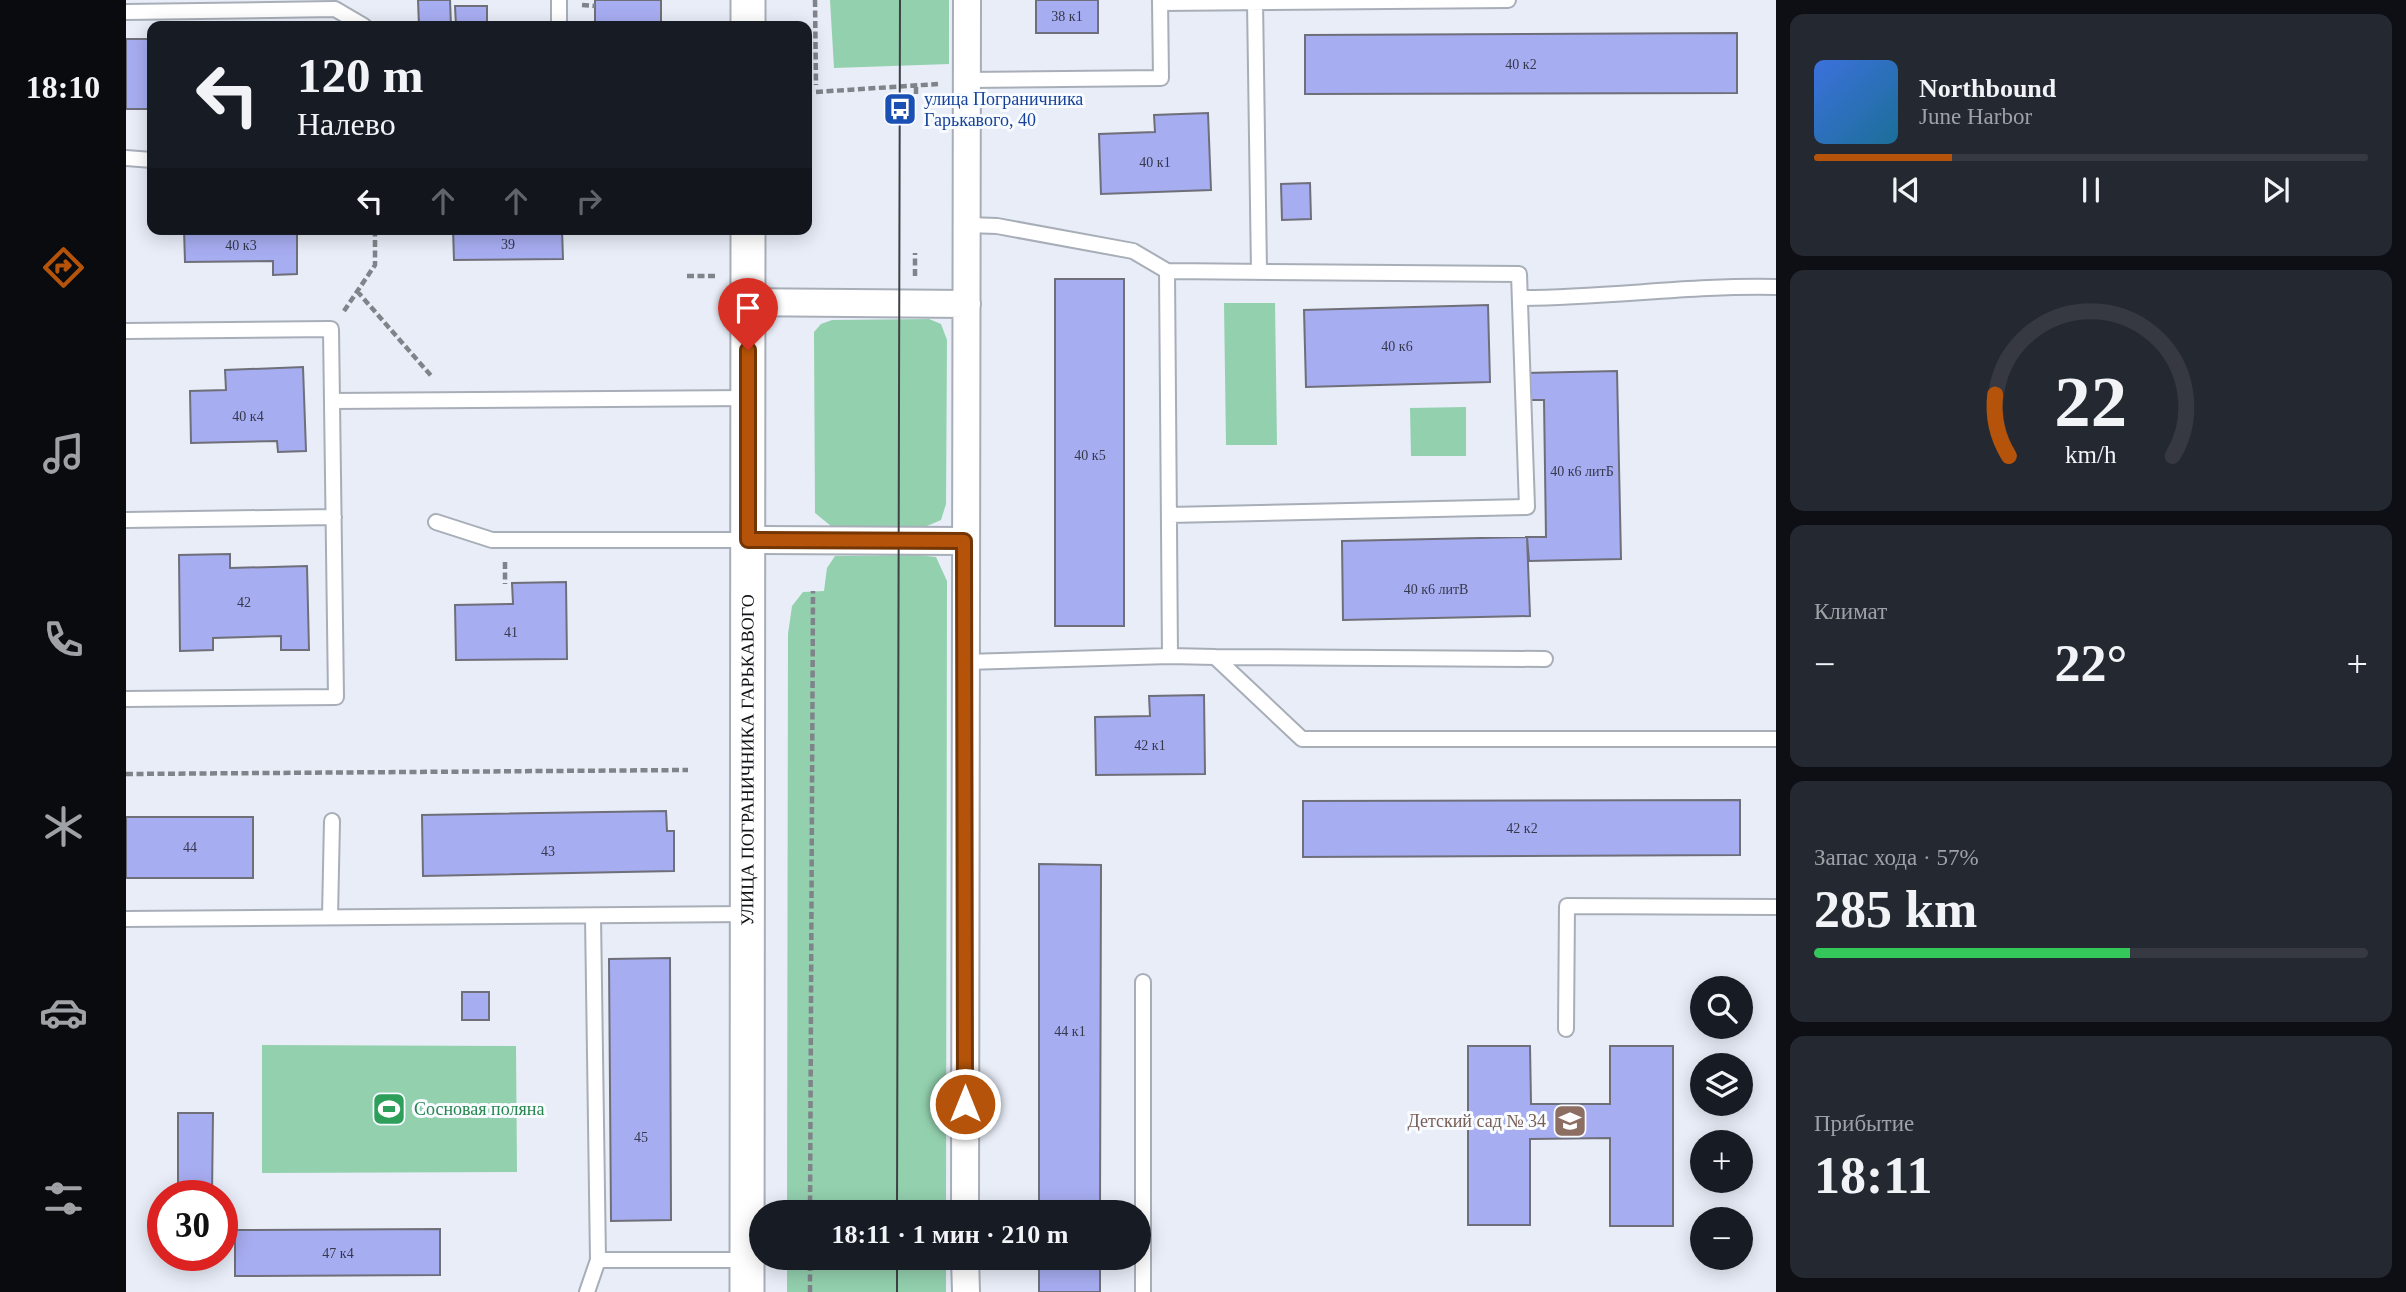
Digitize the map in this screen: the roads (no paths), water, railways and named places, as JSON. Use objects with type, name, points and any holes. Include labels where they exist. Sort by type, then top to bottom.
[{"type":"street","points":[[748,0],[748,21]]},
{"type":"street","points":[[965,1200],[967,0]]},
{"type":"street","name":"УЛИЦА ПОГРАНИЧНИКА ГАРЬКАВОГО","points":[[747,1276],[748,235]]},
{"type":"street","points":[[748,302],[967,304]]},
{"type":"street","points":[[748,540],[964,541]]},
{"type":"street","points":[[965,1270],[965,1292]]},
{"type":"lane","points":[[559,0],[559,21]]},
{"type":"lane","points":[[967,80],[1161,78],[1160,1],[1508,0]]},
{"type":"lane","points":[[1255,2],[1259,271]]},
{"type":"lane","points":[[126,12],[335,9],[355,21]]},
{"type":"lane","points":[[126,158],[147,160]]},
{"type":"lane","points":[[967,225],[997,226],[1133,251],[1167,271],[1519,274],[1527,507],[1169,515]]},
{"type":"lane","points":[[1167,271],[1170,656]]},
{"type":"lane","points":[[1520,298],[1587,298],[1731,286],[1776,287]]},
{"type":"lane","points":[[126,331],[331,329],[336,697],[126,699]]},
{"type":"lane","points":[[332,401],[748,398]]},
{"type":"lane","points":[[126,520],[334,517]]},
{"type":"lane","points":[[436,522],[492,540],[748,540]]},
{"type":"lane","points":[[965,662],[1170,656],[1545,659]]},
{"type":"lane","points":[[1215,657],[1302,739],[1776,739]]},
{"type":"lane","points":[[330,917],[332,821]]},
{"type":"lane","points":[[1566,1028],[1567,906],[1776,907]]},
{"type":"lane","points":[[126,919],[747,914]]},
{"type":"lane","points":[[587,1292],[598,1261],[593,916]]},
{"type":"lane","points":[[1143,982],[1143,1292]]},
{"type":"lane","points":[[598,1261],[747,1276]]},
{"type":"tram line","points":[[897,1200],[900,0]]},
{"type":"tram line","points":[[897,1270],[897,1292]]},
{"type":"place","name":"улица Пограничника Гарькавого, 40","points":[[900,109]]},
{"type":"place","name":"Сосновая поляна","points":[[389,1109]]},
{"type":"place","name":"Детский сад № 34","points":[[1570,1121]]}]
